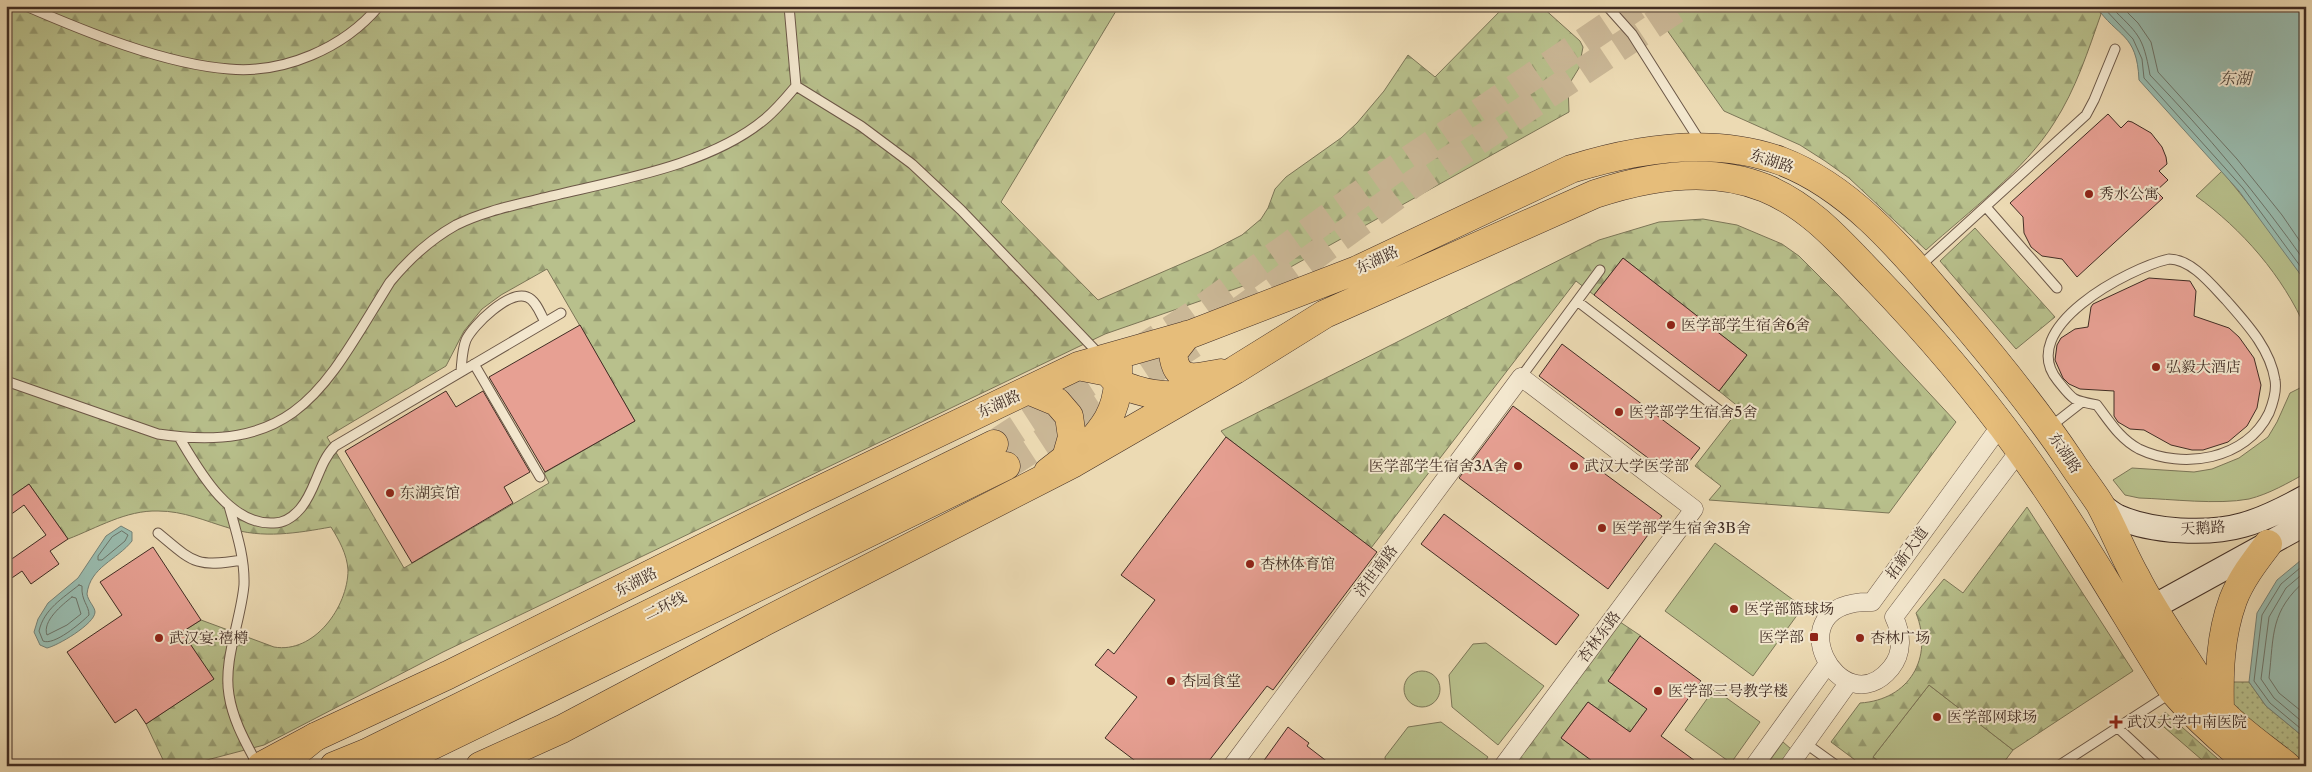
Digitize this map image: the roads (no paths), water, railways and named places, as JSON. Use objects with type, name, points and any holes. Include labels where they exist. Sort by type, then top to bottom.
[{"type":"main road","name":"东湖路","points":[[260,766],[315,737],[448,675],[804,497],[1028,390],[1103,359],[1187,336],[1357,270],[1571,169],[1605,158],[1632,153],[1668,148],[1703,147],[1752,153],[1780,161],[1808,174],[1852,205],[1917,269],[2013,381],[2048,428],[2099,504],[2136,579],[2220,710],[2287,766]]},
{"type":"main road","name":"东湖路","points":[[480,766],[562,729],[772,617],[1074,463],[1235,370],[1325,314],[1595,194],[1631,182],[1696,176],[1722,177],[1745,181],[1766,189],[1799,206],[1831,232],[1939,347],[2020,450],[2056,503],[2173,691],[2192,713],[2253,766]]},
{"type":"main road","points":[[1187,336],[1173,353],[1174,365],[1181,374],[1191,378],[1235,370]]},
{"type":"main road","points":[[1074,463],[1108,423],[1117,394],[1117,368],[1103,359]]},
{"type":"main road","points":[[1103,359],[1108,372],[1118,384],[1136,392],[1163,396],[1191,395]]},
{"type":"main road","points":[[1028,390],[1057,402],[1069,416],[1072,437],[1066,458],[1028,486]]},
{"type":"main road","name":"二环线","points":[[334,766],[366,753],[1000,455],[390,766]]},
{"type":"main road","name":"天鹅路","points":[[2099,504],[2117,516],[2140,524],[2165,530],[2190,531],[2241,526],[2264,518],[2306,497]]},
{"type":"main road","points":[[2129,621],[2306,523]]},
{"type":"main road","points":[[2220,710],[2221,647],[2233,599],[2246,575],[2268,544]]},
{"type":"main road","points":[[279,766],[315,737]]},
{"type":"street","name":"杏林东路","points":[[1507,764],[1694,508],[1521,377]]},
{"type":"street","name":"济世南路","points":[[1232,766],[1521,377]]},
{"type":"street","name":"拓新大道","points":[[1827,665],[1822,656],[1820,641],[1826,620],[1841,606],[1855,602],[1872,602],[2001,425]]},
{"type":"street","name":"拓新大道","points":[[1849,682],[1871,681],[1882,676],[1891,668],[1900,644],[1894,617],[2020,450]]},
{"type":"street","points":[[1754,766],[1827,665],[1832,671],[1849,682],[1789,766]]},
{"type":"lane","points":[[26,6],[58,20],[156,54],[182,61],[230,69],[245,69],[272,66],[314,54],[348,35],[365,22],[379,6]]},
{"type":"lane","points":[[6,381],[158,434],[179,437],[222,437],[242,434],[278,423],[295,412],[323,385],[401,268],[455,226],[496,209],[698,158],[731,141],[764,120],[779,107],[796,86],[789,6]]},
{"type":"lane","points":[[1607,6],[1632,34],[1703,147]]},
{"type":"lane","points":[[1917,269],[2086,115],[2094,100],[2114,49]]},
{"type":"lane","points":[[796,86],[874,135],[912,164],[961,210],[1103,359]]},
{"type":"lane","points":[[1986,207],[2057,288]]},
{"type":"lane","points":[[2048,428],[2082,402],[2097,405],[2119,434],[2140,449],[2166,456],[2198,459],[2228,452],[2250,438],[2266,419],[2272,407],[2276,387],[2265,351],[2241,317],[2198,273],[2178,259],[2169,259],[2144,266],[2107,286],[2076,309],[2056,330],[2048,350],[2048,362],[2052,374],[2074,400],[2082,402]]},
{"type":"lane","points":[[1521,377],[1600,270]]},
{"type":"lane","points":[[461,371],[463,348],[469,335],[478,323],[499,306],[519,296],[527,296],[533,301],[545,322]]},
{"type":"lane","points":[[1577,301],[1722,413]]},
{"type":"lane","points":[[179,437],[199,471],[230,506],[261,523],[278,523],[290,518],[301,508],[312,491],[326,458],[335,446],[561,313]]},
{"type":"lane","points":[[474,364],[540,477]]},
{"type":"lane","points":[[230,506],[242,560],[244,583],[227,684],[232,711],[238,726],[260,766]]},
{"type":"lane","points":[[158,533],[183,554],[204,564],[242,560]]},
{"type":"lane","points":[[2058,766],[2173,691]]},
{"type":"lane","points":[[2117,727],[2159,766]]},
{"type":"lane","points":[[1805,743],[1837,766]]},
{"type":"water","name":"东湖","points":[[2096,6],[2306,6],[2306,282],[2239,191],[2139,80],[2137,64],[2130,44]]},
{"type":"water","points":[[121,526],[132,532],[132,541],[93,577],[87,594],[95,610],[93,617],[75,634],[59,643],[47,648],[40,645],[34,632],[38,619],[48,603],[78,578],[106,536]]},
{"type":"water","points":[[2306,556],[2306,739],[2266,706],[2249,682],[2257,613],[2277,580]]},
{"type":"tunnel","points":[[994,444],[1193,315],[1398,167],[1637,6]]},
{"type":"tunnel","points":[[1238,312],[1413,184],[1681,6]]},
{"type":"tunnel","points":[[1006,466],[1193,344]]},
{"type":"place","name":"秀水公寓","points":[[2089,194]]},
{"type":"place","name":"医学部学生宿舍6舍","points":[[1671,325]]},
{"type":"place","name":"弘毅大酒店","points":[[2156,367]]},
{"type":"place","name":"医学部学生宿舍5舍","points":[[1619,412]]},
{"type":"place","name":"医学部学生宿舍3A舍","points":[[1518,466]]},
{"type":"place","name":"武汉大学医学部","points":[[1574,466]]},
{"type":"place","name":"东湖宾馆","points":[[390,493]]},
{"type":"place","name":"医学部学生宿舍3B舍","points":[[1602,528]]},
{"type":"place","name":"杏林体育馆","points":[[1250,564]]},
{"type":"place","name":"医学部篮球场","points":[[1734,609]]},
{"type":"place","name":"医学部","points":[[1814,637]]},
{"type":"place","name":"武汉宴·禧樽","points":[[159,638]]},
{"type":"place","name":"杏林广场","points":[[1860,638]]},
{"type":"place","name":"杏园食堂","points":[[1171,681]]},
{"type":"place","name":"医学部三号教学楼","points":[[1658,691]]},
{"type":"place","name":"医学部网球场","points":[[1937,717]]},
{"type":"place","name":"武汉大学中南医院","points":[[2116,722]]}]
